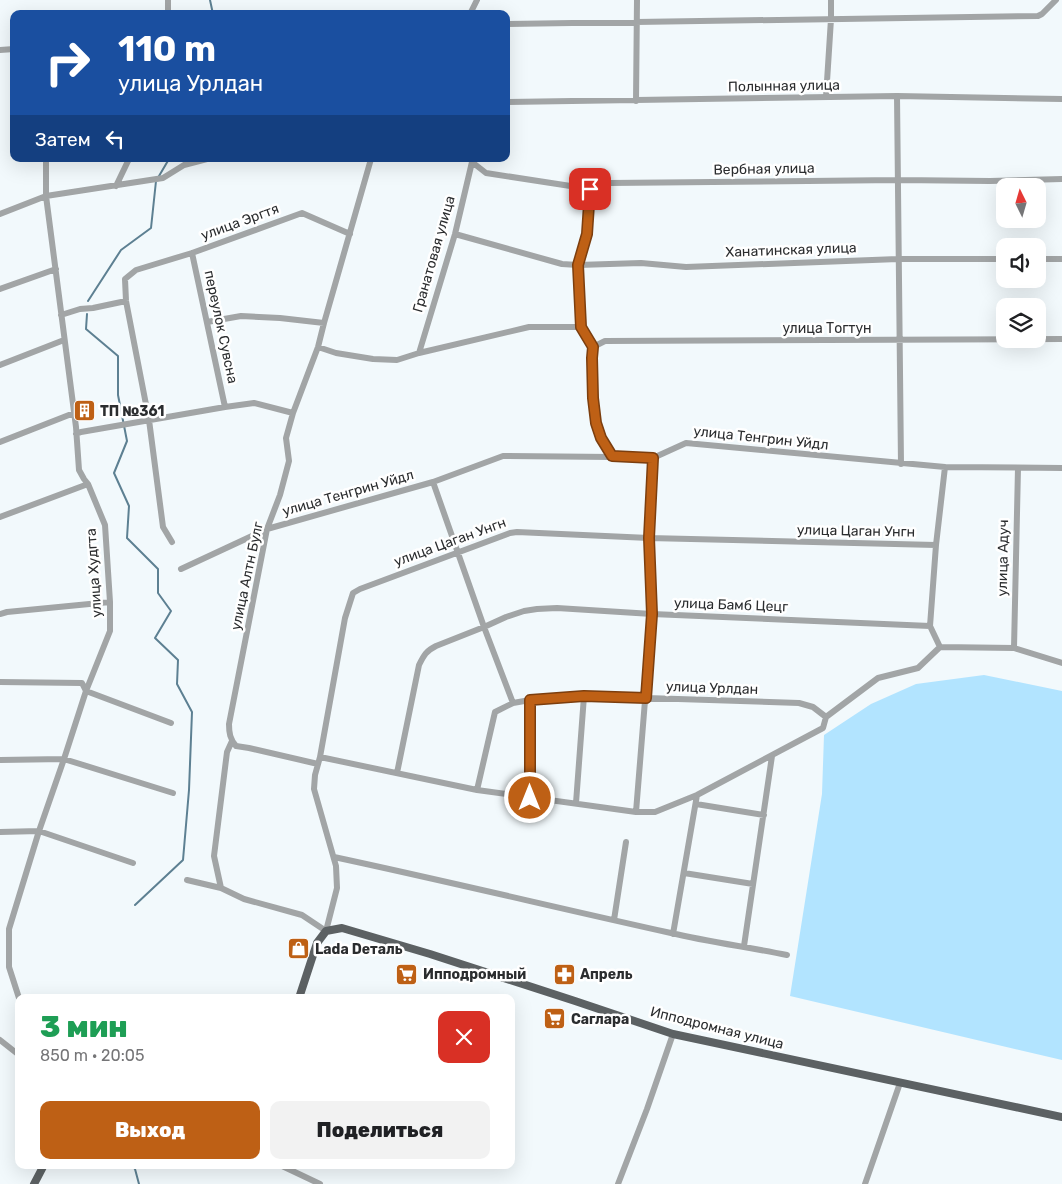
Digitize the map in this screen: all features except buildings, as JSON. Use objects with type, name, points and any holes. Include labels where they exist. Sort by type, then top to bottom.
[{"type":"main road","name":"Ипподромная улица","points":[[326,932],[342,928],[430,954],[673,1034],[1062,1117]]},
{"type":"main road","points":[[300,994],[317,943],[326,932]]},
{"type":"main road","points":[[34,1184],[42,1169]]},
{"type":"street","points":[[636,100],[637,0]]},
{"type":"street","points":[[826,97],[831,0]]},
{"type":"street","points":[[510,24],[1038,16],[1056,0]]},
{"type":"street","points":[[897,96],[901,464]]},
{"type":"street","name":"Полынная улица","points":[[510,102],[897,96],[1062,99]]},
{"type":"street","name":"улица Худгта","points":[[18,994],[10,967],[9,929],[39,831],[86,691],[110,631],[110,602],[104,525],[88,484],[80,470],[46,196],[46,162]]},
{"type":"street","points":[[116,186],[128,162]]},
{"type":"street","points":[[0,214],[46,196],[163,178],[184,165],[196,162]]},
{"type":"street","name":"улица Алтн Булг","points":[[221,888],[214,856],[227,752],[232,741],[229,724],[267,529],[280,495],[289,461],[286,438],[318,348],[370,162]]},
{"type":"street","name":"Гранатовая улица","points":[[419,354],[454,234],[471,162]]},
{"type":"street","name":"Вербная улица","points":[[473,162],[486,173],[590,189],[610,183],[1062,179]]},
{"type":"street","points":[[590,189],[587,234],[578,265],[581,327],[593,347],[593,398],[596,423],[601,438],[612,456]]},
{"type":"street","name":"улица Эргтя","points":[[126,301],[126,279],[136,270],[192,253],[302,213],[350,234]]},
{"type":"street","name":"Ханатинская улица","points":[[454,234],[562,264],[578,265],[641,263],[686,267],[898,259],[996,259]]},
{"type":"street","name":"переулок Сувсна","points":[[192,253],[225,407]]},
{"type":"street","points":[[1046,258],[1062,258]]},
{"type":"street","points":[[0,289],[56,269]]},
{"type":"street","points":[[61,315],[80,309],[126,301],[149,420],[163,527],[172,542]]},
{"type":"street","points":[[207,322],[241,316],[324,323]]},
{"type":"street","points":[[318,348],[373,359],[397,360],[529,327],[581,327]]},
{"type":"street","name":"улица Тогтун","points":[[593,347],[605,341],[1062,339]]},
{"type":"street","points":[[0,365],[64,340]]},
{"type":"street","points":[[76,434],[225,407],[254,404],[294,412]]},
{"type":"street","points":[[0,442],[74,413]]},
{"type":"street","name":"улица Тенгрин Уйдл","points":[[181,569],[267,529],[433,482],[503,456],[653,458],[686,442],[901,464],[945,467],[1062,468]]},
{"type":"street","points":[[636,812],[652,614],[649,538],[653,458]]},
{"type":"street","points":[[940,647],[930,626],[936,545],[945,467]]},
{"type":"street","name":"улица Адуч","points":[[1014,648],[1018,468]]},
{"type":"street","points":[[433,482],[513,703]]},
{"type":"street","points":[[0,517],[88,484]]},
{"type":"street","name":"улица Цаган Унгн","points":[[326,932],[337,888],[336,866],[314,789],[315,775],[345,618],[353,593],[458,552],[517,532],[649,538],[936,545]]},
{"type":"street","points":[[0,614],[110,602]]},
{"type":"street","name":"улица Бамб Цецг","points":[[397,774],[419,665],[424,655],[436,646],[524,611],[563,609],[930,626]]},
{"type":"street","points":[[232,741],[236,746],[477,790],[636,812],[655,812],[697,795],[823,728],[826,717],[878,678],[918,668],[940,647],[1014,648],[1062,663]]},
{"type":"street","points":[[0,682],[82,683],[86,691],[171,723]]},
{"type":"street","points":[[576,803],[584,696]]},
{"type":"street","name":"улица Урлдан","points":[[477,790],[495,712],[513,703],[584,696],[799,703],[813,707],[826,717]]},
{"type":"street","points":[[530,700],[530,798]]},
{"type":"street","points":[[744,946],[772,756]]},
{"type":"street","points":[[0,760],[64,759],[172,793]]},
{"type":"street","points":[[673,934],[697,795]]},
{"type":"street","points":[[696,804],[764,815]]},
{"type":"street","points":[[0,832],[39,831],[133,863]]},
{"type":"street","points":[[614,920],[626,842]]},
{"type":"street","points":[[334,857],[673,934],[787,955]]},
{"type":"street","points":[[684,873],[753,884]]},
{"type":"street","points":[[187,880],[221,888],[244,899],[302,915],[326,932]]},
{"type":"street","points":[[618,1184],[673,1034]]},
{"type":"street","points":[[0,1040],[15,1051]]},
{"type":"street","points":[[865,1184],[900,1083]]},
{"type":"street","points":[[288,1169],[320,1184]]},
{"type":"shaded area","points":[[984,675],[1062,691],[1062,1060],[790,996],[822,794],[824,735],[871,704],[916,684]]},
{"type":"waterway","points":[[210,0],[212,10]]},
{"type":"waterway","points":[[159,176],[167,162]]},
{"type":"waterway","points":[[88,301],[121,250],[151,228],[156,181]]},
{"type":"waterway","points":[[87,314],[86,329],[118,356],[118,395],[127,441],[114,473],[129,506],[127,538],[158,569],[158,593],[171,611],[155,638],[178,660],[177,684],[192,712],[189,790],[183,860],[135,905]]},
{"type":"waterway","points":[[135,1169],[139,1184]]},
{"type":"place","name":"ТП №361","points":[[84,411]]},
{"type":"place","name":"Lada Dеталь","points":[[299,949]]},
{"type":"place","name":"Ипподромный","points":[[407,974]]},
{"type":"place","name":"Апрель","points":[[564,974]]},
{"type":"place","name":"Саглара","points":[[555,1019]]},
{"type":"route","points":[[530,798],[530,700],[584,696],[646,698],[652,614],[649,538],[653,458],[612,456],[601,438],[596,423],[593,398],[593,347],[581,327],[578,265],[587,234],[590,189]]}]
